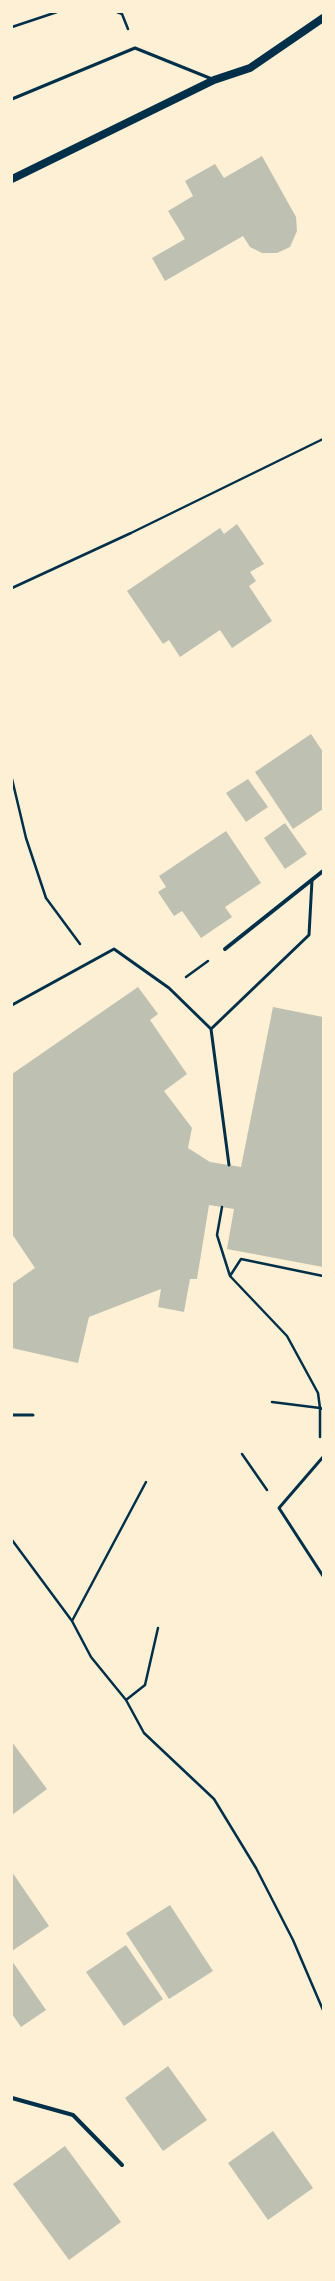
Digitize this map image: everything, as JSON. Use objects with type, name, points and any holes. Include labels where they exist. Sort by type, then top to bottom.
[{"type":"main road","points":[[12,179],[214,80],[250,68],[323,18]]},
{"type":"street","points":[[225,949],[323,871]]},
{"type":"street","points":[[12,2098],[73,2115],[122,2165]]},
{"type":"lane","points":[[12,98],[136,48],[214,80]]},
{"type":"lane","points":[[211,1029],[309,935],[312,879]]},
{"type":"lane","points":[[12,1005],[114,949],[169,988],[211,1029],[228,1165]]},
{"type":"lane","points":[[12,1415],[33,1415]]},
{"type":"lane","points":[[323,1457],[279,1508],[323,1576]]},
{"type":"path","points":[[12,27],[57,12]]},
{"type":"path","points":[[12,588],[131,533],[323,439]]},
{"type":"path","points":[[12,779],[26,838],[46,898],[92,961]]},
{"type":"path","points":[[169,988],[225,949]]},
{"type":"path","points":[[222,1207],[218,1235],[230,1276],[287,1336],[318,1393],[321,1408],[318,1433]]},
{"type":"path","points":[[230,1276],[241,1260],[323,1276]]},
{"type":"path","points":[[272,1402],[321,1408]]},
{"type":"path","points":[[242,1454],[279,1508]]},
{"type":"path","points":[[72,1621],[146,1482]]},
{"type":"path","points":[[12,1540],[72,1621],[91,1657],[126,1700],[144,1733],[214,1799],[256,1868],[289,1933],[323,2010]]},
{"type":"path","points":[[126,1700],[145,1685],[158,1628]]},
{"type":"building","points":[[262,156],[296,217],[297,231],[290,247],[277,253],[262,253],[250,247],[243,236],[165,281],[152,258],[185,239],[168,211],[193,196],[185,181],[215,164],[224,178]]},
{"type":"building","points":[[237,524],[264,564],[250,572],[256,581],[249,586],[272,621],[232,648],[220,630],[180,657],[169,640],[163,644],[127,591],[220,528],[224,534]]},
{"type":"building","points":[[311,734],[323,752],[323,809],[293,829],[255,772]]},
{"type":"building","points":[[248,779],[268,807],[246,822],[226,793]]},
{"type":"building","points":[[285,823],[307,854],[285,869],[264,838]]},
{"type":"building","points":[[226,831],[261,883],[225,907],[232,917],[201,938],[182,911],[174,916],[158,892],[166,887],[159,876]]},
{"type":"building","points":[[138,987],[158,1014],[150,1020],[187,1074],[164,1091],[192,1128],[188,1148],[210,1162],[241,1167],[273,1007],[323,1017],[323,1267],[227,1249],[234,1209],[209,1205],[197,1279],[190,1279],[184,1312],[158,1307],[161,1289],[89,1317],[78,1363],[12,1348],[12,1284],[35,1268],[12,1234],[12,1074]]},
{"type":"building","points":[[12,1742],[47,1789],[12,1815]]},
{"type":"building","points":[[12,1872],[49,1926],[12,1951]]},
{"type":"building","points":[[170,1905],[213,1971],[169,1999],[126,1933]]},
{"type":"building","points":[[126,1945],[163,1999],[124,2026],[86,1972]]},
{"type":"building","points":[[12,1961],[46,2010],[21,2027],[12,2014]]},
{"type":"building","points":[[168,2066],[207,2120],[163,2151],[125,2098]]},
{"type":"building","points":[[273,2131],[313,2188],[268,2220],[228,2163]]},
{"type":"building","points":[[65,2146],[121,2222],[69,2260],[13,2184]]}]
